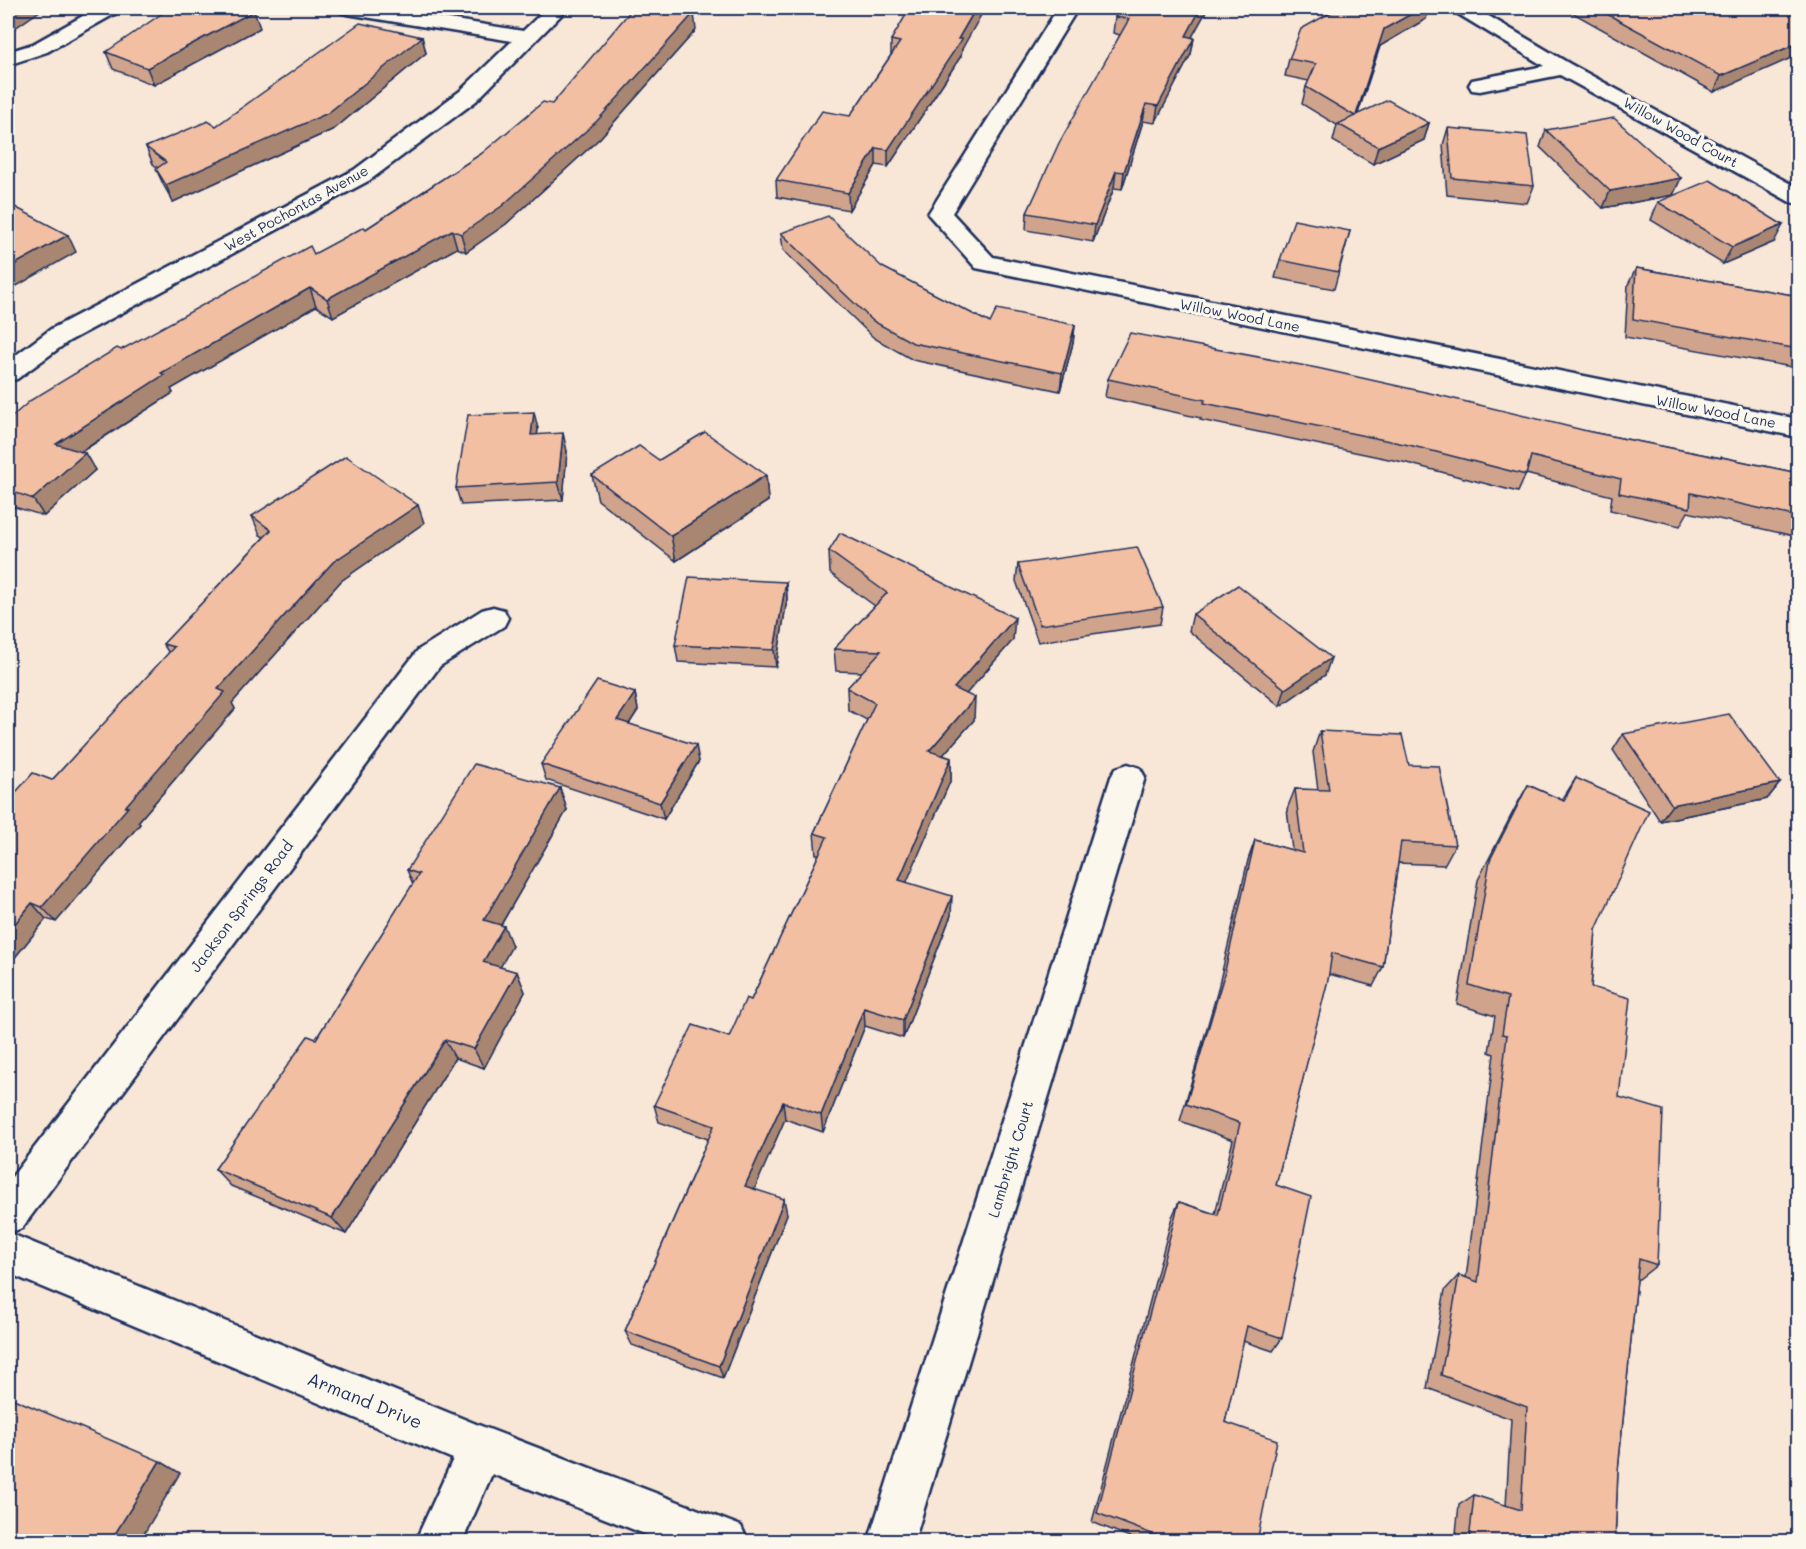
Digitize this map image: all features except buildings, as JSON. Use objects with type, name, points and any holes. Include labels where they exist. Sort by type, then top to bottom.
[{"type":"street","points":[[8,59],[40,48],[111,8]]},
{"type":"street","points":[[347,8],[525,37]]},
{"type":"street","name":"West Pochontas Avenue","points":[[8,373],[60,335],[362,174],[468,96],[525,37],[558,8]]},
{"type":"street","name":"Willow Wood Lane","points":[[1068,8],[940,214],[984,263],[1798,428]]},
{"type":"street","name":"Willow Wood Court","points":[[1462,8],[1563,68],[1798,197]]},
{"type":"street","points":[[1480,85],[1563,68]]},
{"type":"street","name":"Jackson Springs Road","points":[[8,1214],[429,658],[493,618]]},
{"type":"street","name":"Lambright Court","points":[[891,1542],[1128,777]]},
{"type":"street","name":"Armand Drive","points":[[8,1253],[482,1448],[725,1542]]},
{"type":"street","points":[[438,1542],[482,1448]]}]
